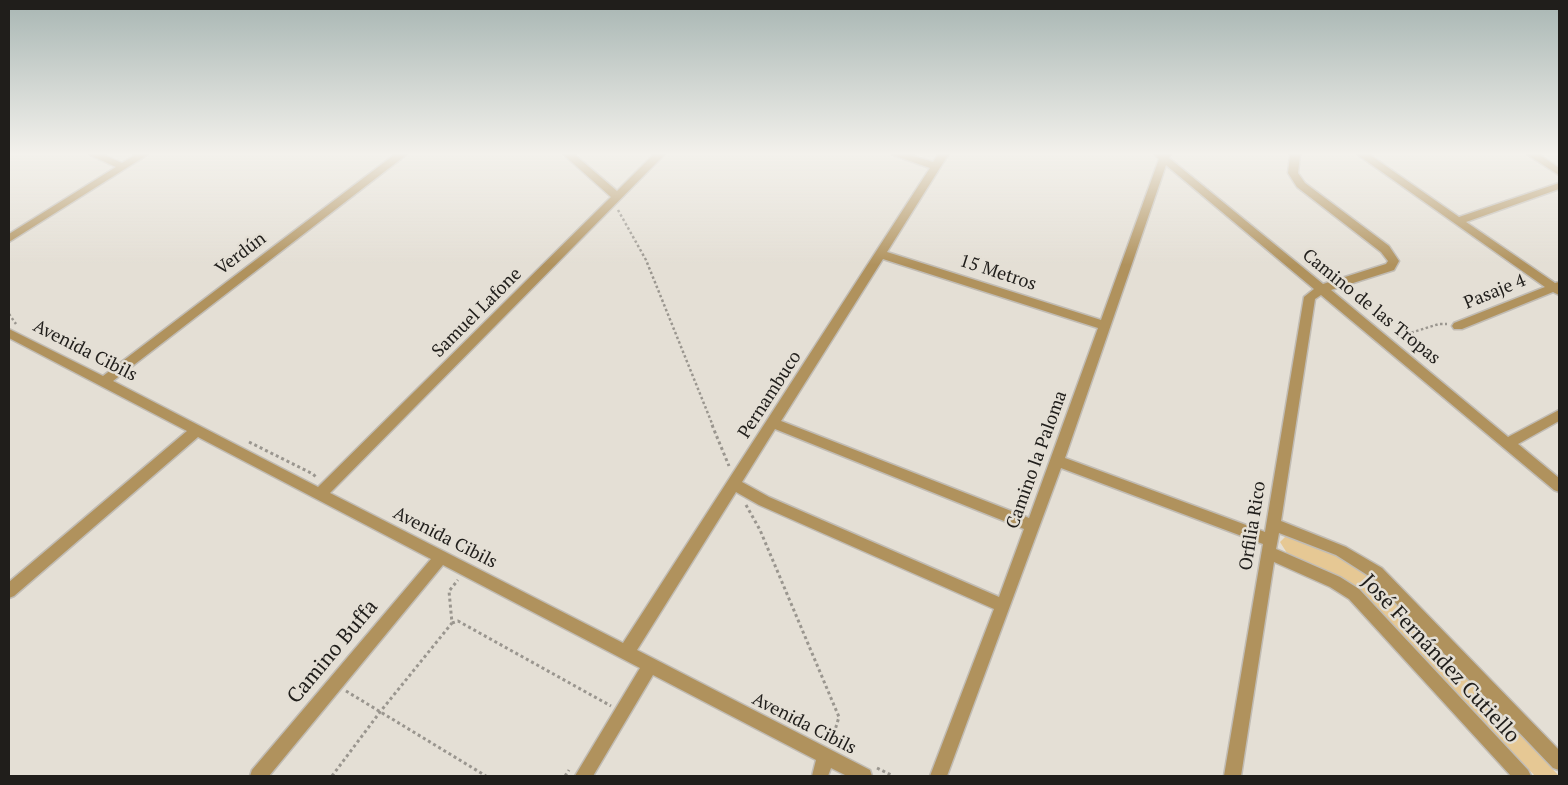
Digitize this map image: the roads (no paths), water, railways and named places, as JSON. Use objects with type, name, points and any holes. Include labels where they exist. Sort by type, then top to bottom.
[{"type":"street","points":[[9,239],[83,192]]},
{"type":"street","name":"Verdún","points":[[104,382],[352,192]]},
{"type":"street","points":[[611,192],[617,197]]},
{"type":"street","name":"Samuel Lafone","points":[[320,494],[622,192]]},
{"type":"street","name":"Pernambuco","points":[[626,654],[920,192]]},
{"type":"street","name":"Camino la Paloma","points":[[939,776],[1106,326],[1151,192]]},
{"type":"street","name":"Camino de las Tropas","points":[[1206,192],[1559,486]]},
{"type":"street","points":[[1310,192],[1385,249],[1391,255],[1394,262],[1390,267],[1322,289]]},
{"type":"street","points":[[1415,192],[1558,288]]},
{"type":"street","points":[[1458,222],[1543,192]]},
{"type":"street","name":"15 Metros","points":[[880,254],[1106,326]]},
{"type":"street","name":"Pasaje 4","points":[[1458,326],[1558,288]]},
{"type":"street","name":"Orfilia Rico","points":[[1232,776],[1310,297],[1322,289]]},
{"type":"street","name":"Avenida Cibils","points":[[9,333],[864,776]]},
{"type":"street","points":[[1508,443],[1559,415]]},
{"type":"street","points":[[773,422],[1032,526]]},
{"type":"street","points":[[9,591],[198,430]]},
{"type":"street","name":"José Fernández Cutiello","points":[[1057,461],[1269,546],[1354,594],[1522,776]]},
{"type":"street","points":[[734,484],[764,501],[1003,606]]},
{"type":"street","name":"José Fernández Cutiello","points":[[1273,524],[1341,551],[1377,573],[1559,762]]},
{"type":"street","name":"Camino Buffa","points":[[258,776],[441,557]]},
{"type":"street","points":[[583,776],[650,666]]},
{"type":"street","points":[[820,776],[826,757]]}]
